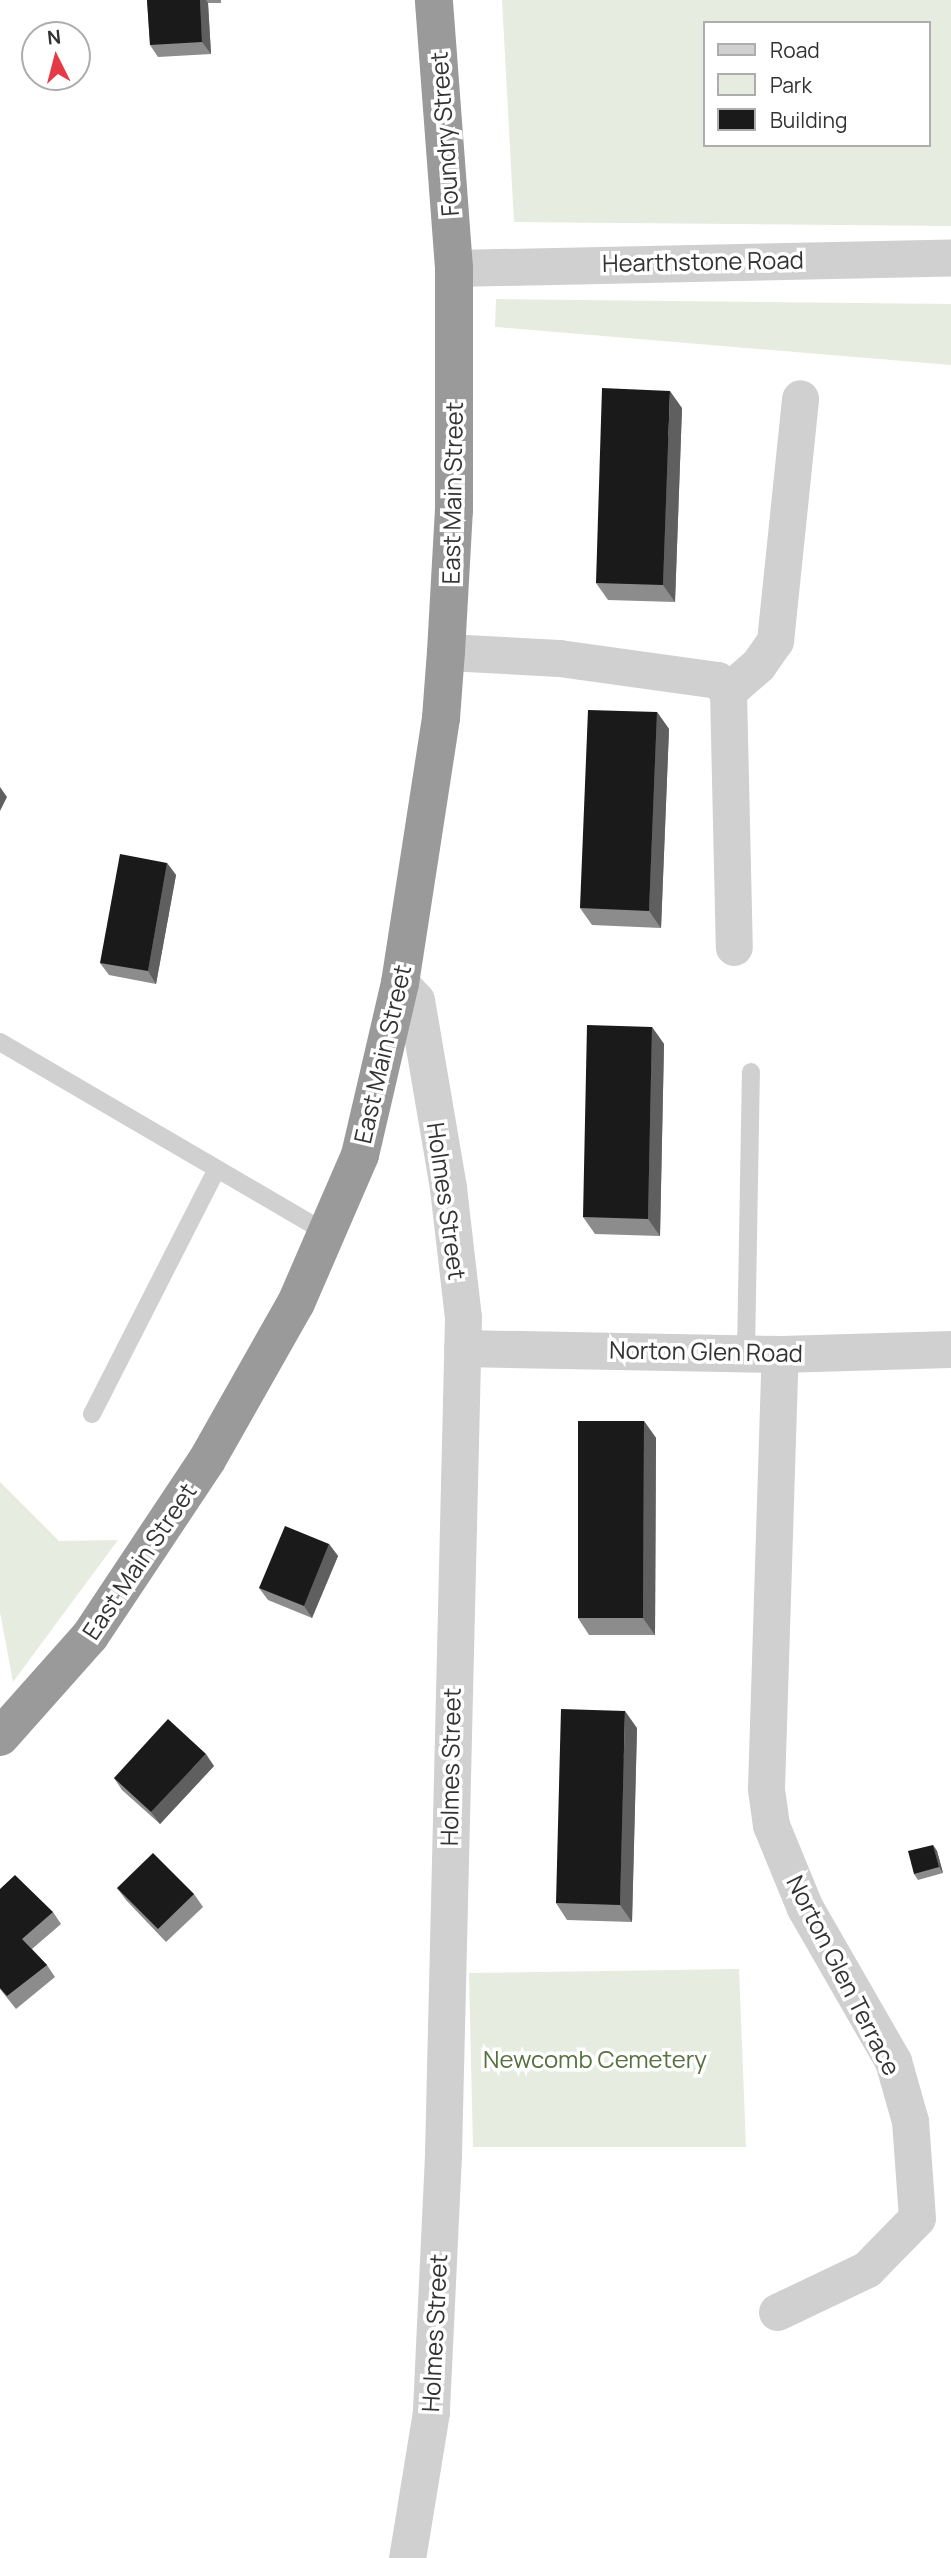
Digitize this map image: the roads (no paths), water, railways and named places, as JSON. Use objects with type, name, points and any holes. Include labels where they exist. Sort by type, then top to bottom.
[{"type":"highway","name":"Foundry Street","points":[[434,0],[454,268]]},
{"type":"highway","name":"East Main Street","points":[[0,1737],[90,1636],[149,1552],[258,1375],[327,1233],[360,1155],[400,984],[441,718],[454,510],[454,268]]},
{"type":"street","name":"Hearthstone Road","points":[[454,268],[951,258]]},
{"type":"street","points":[[728,691],[758,665],[775,641],[800,398]]},
{"type":"street","points":[[446,652],[572,660],[718,680],[728,691],[734,947]]},
{"type":"street","name":"Holmes Street","points":[[400,984],[416,1000],[448,1188],[463,1317],[443,2155],[431,2412],[407,2558]]},
{"type":"street","name":"Norton Glen Road","points":[[462,1348],[763,1353],[951,1349]]},
{"type":"street","name":"Norton Glen Terrace","points":[[763,1353],[766,1788],[771,1825],[805,1908],[893,2061],[910,2121],[917,2218],[867,2269],[777,2312]]},
{"type":"lane","points":[[0,1042],[327,1233]]},
{"type":"lane","points":[[751,1072],[763,1353]]},
{"type":"lane","points":[[92,1415],[217,1169]]},
{"type":"park label","name":"Newcomb Cemetery","points":[[595,2059]]}]
